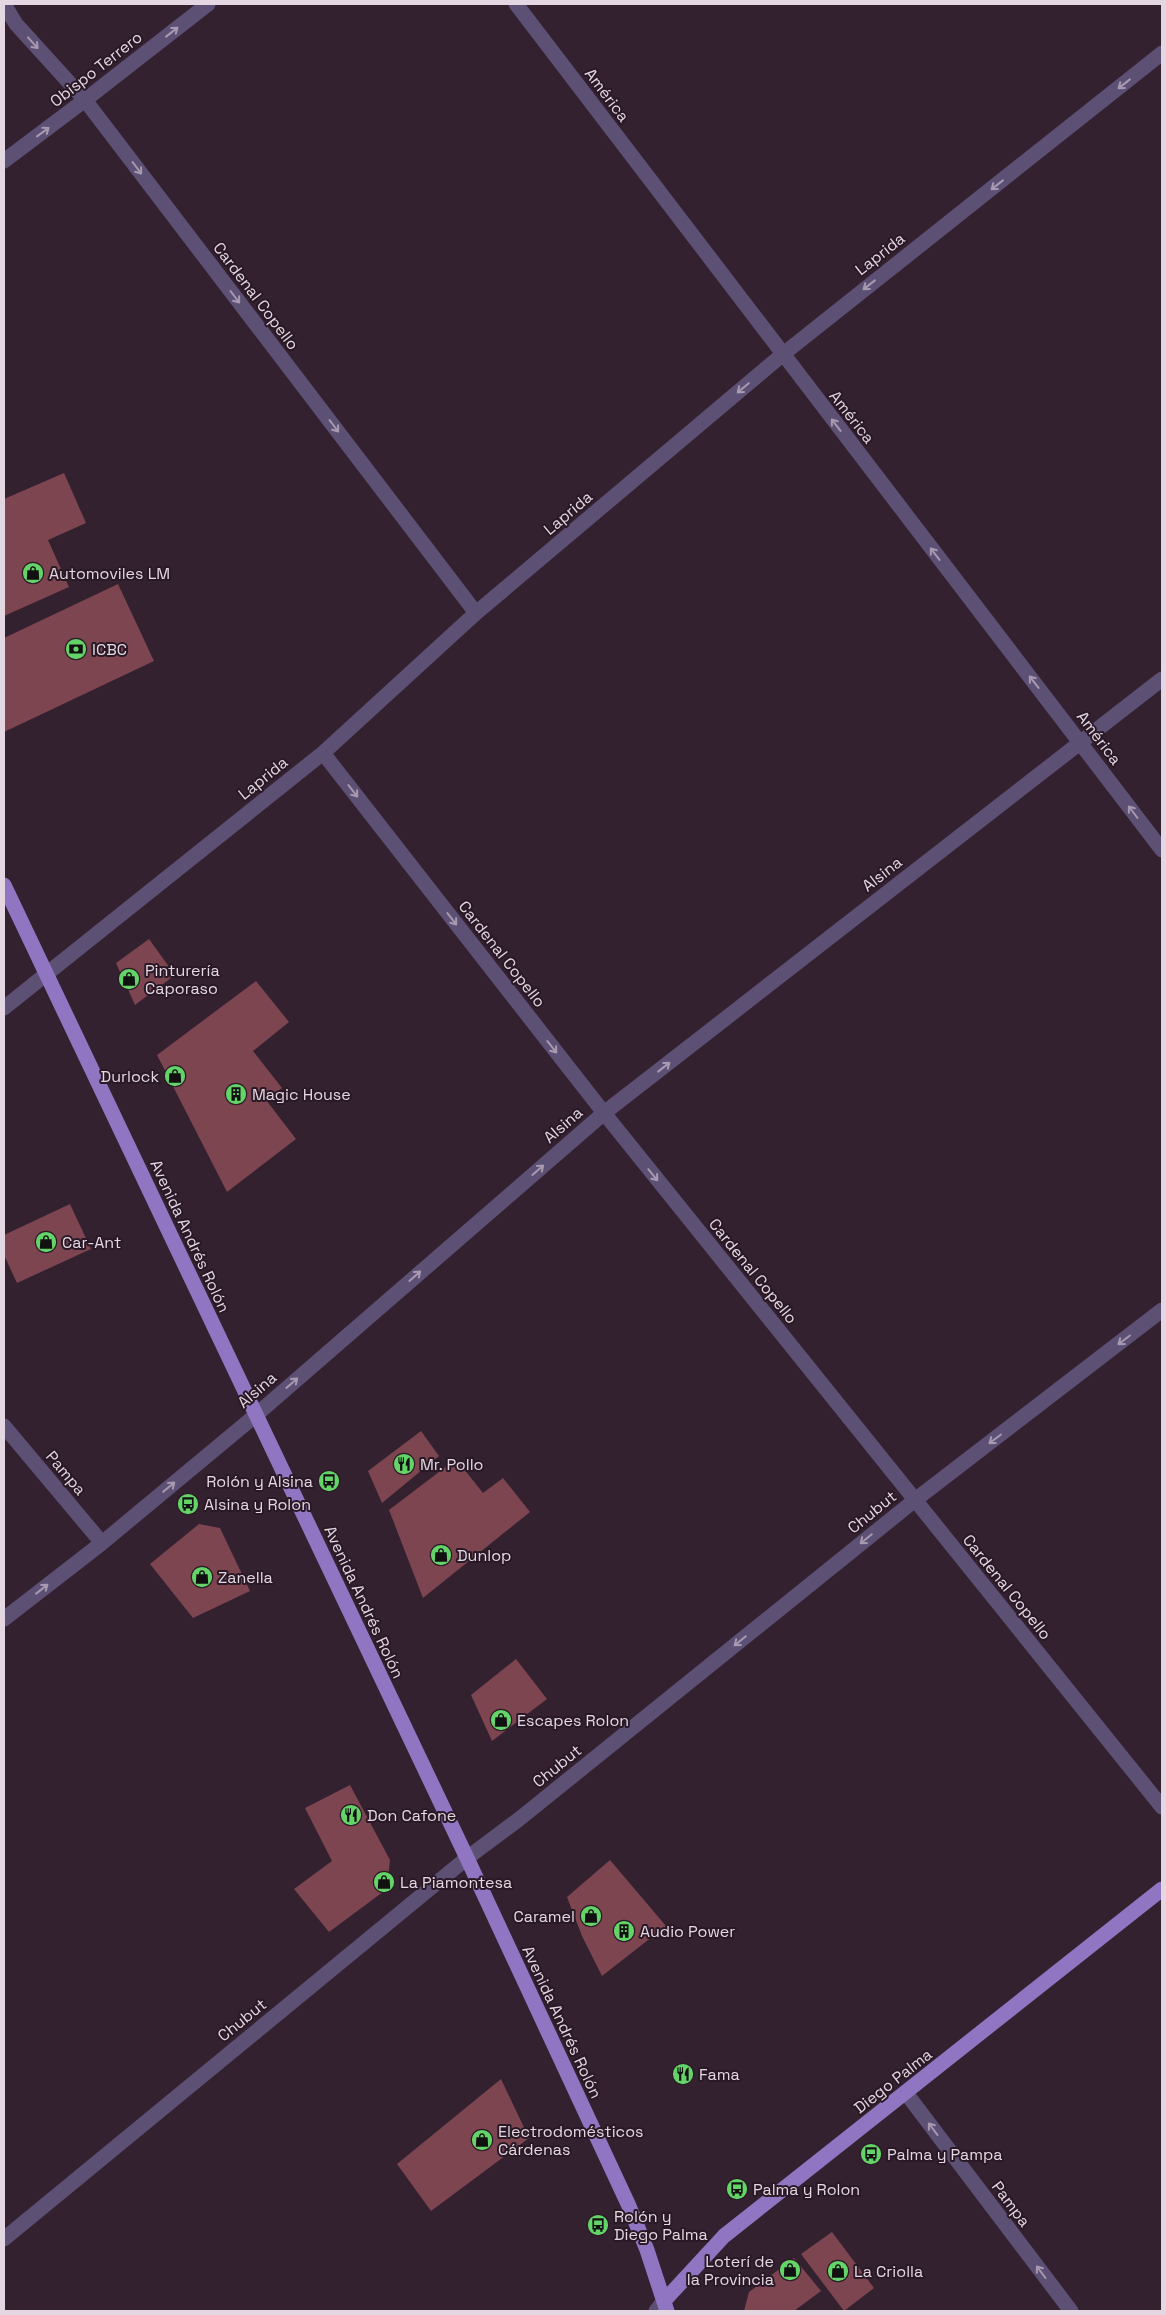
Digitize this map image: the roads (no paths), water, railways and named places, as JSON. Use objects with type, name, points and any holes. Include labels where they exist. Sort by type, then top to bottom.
[{"type":"main road","name":"Avenida Andrés Rolón","points":[[4,885],[467,1858],[629,2206],[648,2250],[663,2308]]},
{"type":"main road","name":"Diego Palma","points":[[663,2308],[724,2236],[1162,1890]]},
{"type":"street","name":"Cardenal Copello","points":[[4,4],[16,24],[85,100],[476,613]]},
{"type":"street","name":"Obispo Terrero","points":[[4,161],[208,4]]},
{"type":"street","name":"América","points":[[516,4],[782,355],[1162,850]]},
{"type":"street","name":"Laprida","points":[[4,1008],[322,753],[476,613],[782,355],[1162,53]]},
{"type":"street","name":"Alsina","points":[[4,1618],[102,1543],[256,1415],[604,1113],[1162,679]]},
{"type":"street","name":"Cardenal Copello","points":[[322,753],[604,1113],[1162,1807]]},
{"type":"street","name":"Chubut","points":[[4,2238],[467,1858],[518,1820],[915,1500],[1162,1310]]},
{"type":"street","name":"Pampa","points":[[4,1426],[102,1543]]},
{"type":"street","name":"Pampa","points":[[906,2093],[1071,2311]]},
{"type":"place","name":"Automoviles LM","points":[[33,573]]},
{"type":"place","name":"ICBC","points":[[76,649]]},
{"type":"place","name":"Pinturería Caporaso","points":[[129,979]]},
{"type":"place","name":"Durlock","points":[[175,1076]]},
{"type":"place","name":"Magic House","points":[[236,1094]]},
{"type":"place","name":"Car-Ant","points":[[46,1242]]},
{"type":"place","name":"Mr. Pollo","points":[[404,1464]]},
{"type":"place","name":"Rolón y Alsina","points":[[329,1481]]},
{"type":"place","name":"Alsina y Rolon","points":[[188,1504]]},
{"type":"place","name":"Dunlop","points":[[441,1555]]},
{"type":"place","name":"Zanella","points":[[202,1577]]},
{"type":"place","name":"Escapes Rolon","points":[[501,1720]]},
{"type":"place","name":"Don Cafone","points":[[351,1815]]},
{"type":"place","name":"La Piamontesa","points":[[384,1882]]},
{"type":"place","name":"Caramel","points":[[591,1916]]},
{"type":"place","name":"Audio Power","points":[[624,1931]]},
{"type":"place","name":"Fama","points":[[683,2074]]},
{"type":"place","name":"Electrodomésticos Cárdenas","points":[[482,2140]]},
{"type":"place","name":"Palma y Pampa","points":[[871,2154]]},
{"type":"place","name":"Palma y Rolon","points":[[737,2189]]},
{"type":"place","name":"Rolón y Diego Palma","points":[[598,2225]]},
{"type":"place","name":"Loterí de la Provincia","points":[[790,2270]]},
{"type":"place","name":"La Criolla","points":[[838,2271]]}]
